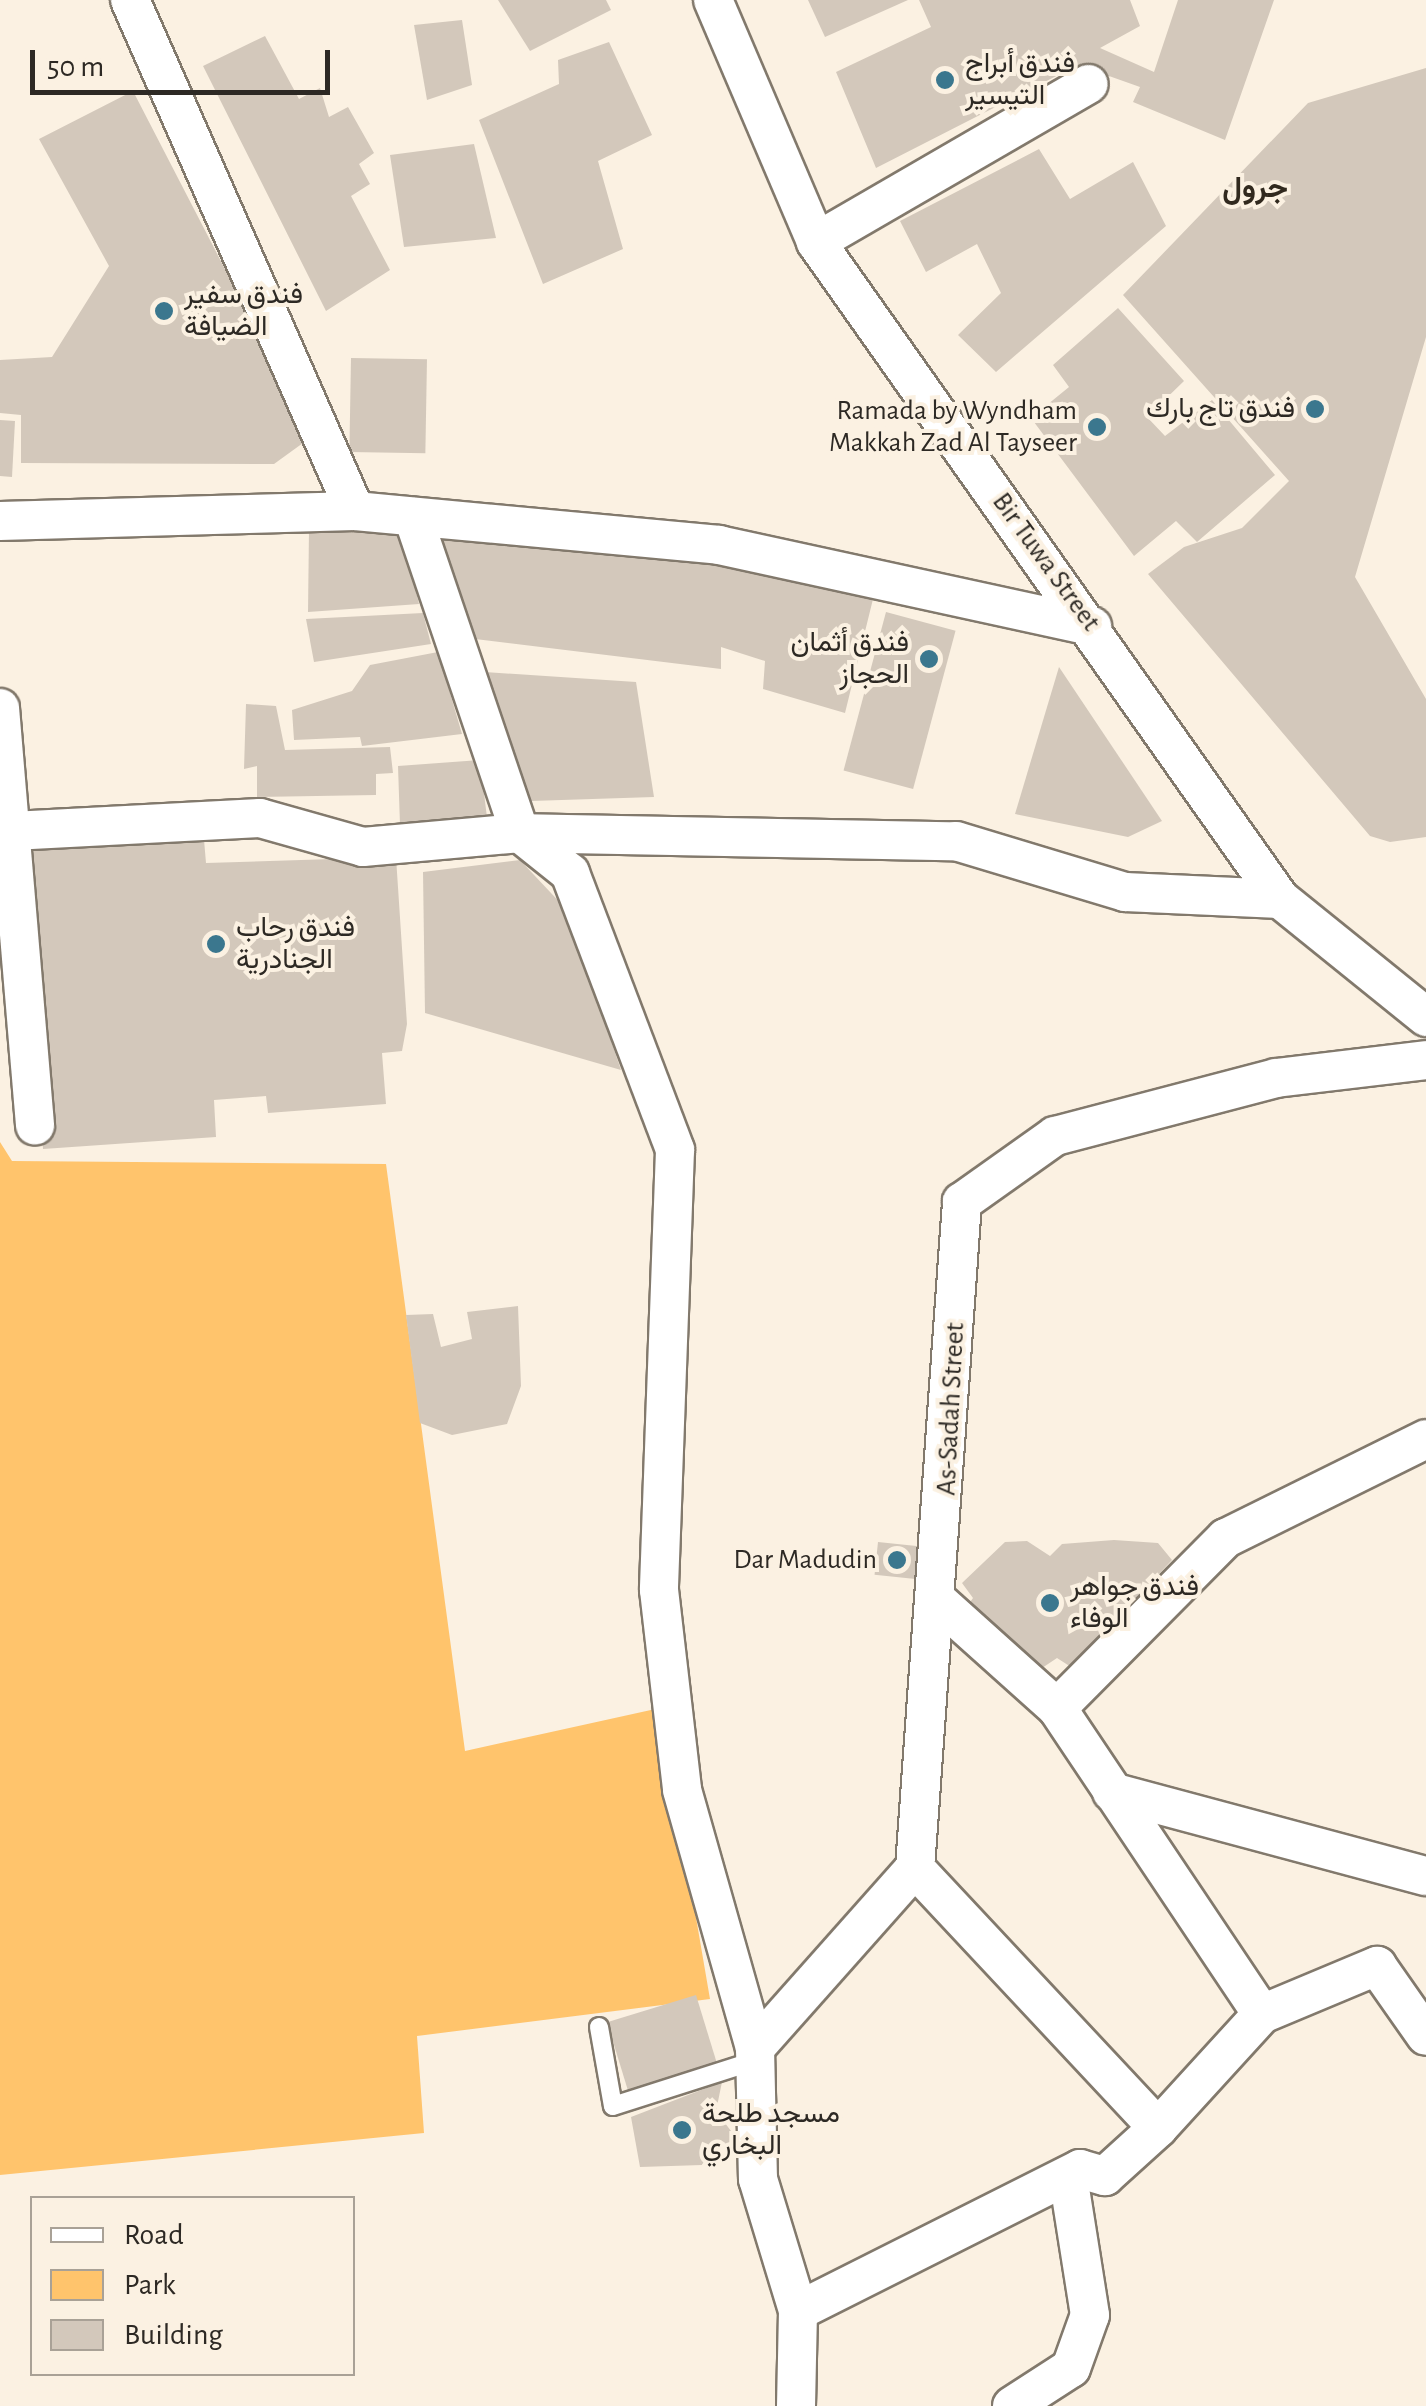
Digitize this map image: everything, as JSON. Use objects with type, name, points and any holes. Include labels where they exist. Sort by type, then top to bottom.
[{"type":"street","points":[[130,0],[355,511]]},
{"type":"street","name":"Bir Tuwa Street","points":[[714,0],[816,242],[1092,626],[1280,899],[1426,1016]]},
{"type":"street","points":[[816,242],[1090,84]]},
{"type":"street","points":[[0,521],[355,511],[718,545],[1092,626]]},
{"type":"street","points":[[413,517],[520,833],[570,873],[675,1150],[659,1590],[682,1790],[755,2054],[758,2179],[798,2311],[796,2406]]},
{"type":"street","points":[[0,708],[35,1126]]},
{"type":"street","points":[[12,831],[260,818],[363,847],[520,833],[956,841],[1125,892],[1280,899]]},
{"type":"street","name":"As-Sadah Street","points":[[915,1868],[940,1603],[962,1202],[1055,1136],[1276,1078],[1426,1060]]},
{"type":"street","points":[[1057,1708],[1226,1538],[1425,1443]]},
{"type":"street","points":[[940,1603],[1057,1708],[1262,2014]]},
{"type":"street","points":[[1112,1792],[1426,1876]]},
{"type":"street","points":[[755,2054],[915,1868],[1158,2128]]},
{"type":"street","points":[[798,2311],[1068,2176],[1104,2176],[1158,2128],[1262,2014],[1376,1966],[1426,2036]]},
{"type":"street","points":[[1012,2406],[1072,2368],[1090,2316],[1068,2176]]},
{"type":"lane","points":[[599,2027],[613,2106],[755,2054]]},
{"type":"green space","points":[[0,1142],[12,1161],[386,1164],[465,1751],[660,1708],[710,1999],[417,2036],[424,2133],[0,2175]]},
{"type":"building","points":[[498,0],[606,0],[611,10],[530,51]]},
{"type":"building","name":"فندق أبراج التيسير","points":[[808,0],[908,0],[825,37]]},
{"type":"building","name":"فندق أبراج التيسير","points":[[919,0],[1130,0],[1140,26],[1100,48],[1154,72],[1178,0],[1274,0],[1225,140],[1133,102],[1140,87],[1078,65],[876,168],[836,72],[931,27]]},
{"type":"building","points":[[462,20],[472,85],[427,100],[414,25]]},
{"type":"building","points":[[265,36],[299,99],[320,88],[329,117],[348,107],[374,153],[359,164],[370,184],[351,196],[390,270],[326,311],[203,66]]},
{"type":"building","points":[[609,42],[652,135],[598,161],[623,249],[543,284],[479,120],[559,84],[558,60]]},
{"type":"building","name":"فندق تاج بارك","points":[[1426,68],[1426,337],[1355,577],[1426,699],[1426,837],[1390,842],[1370,836],[1148,574],[1184,547],[1242,528],[1289,481],[1123,295],[1308,103]]},
{"type":"building","name":"فندق سفير الضيافة","points":[[133,91],[303,420],[303,443],[274,464],[21,463],[21,415],[0,413],[0,360],[52,357],[109,266],[39,139]]},
{"type":"building","points":[[474,144],[496,238],[404,247],[390,155]]},
{"type":"building","points":[[1039,149],[1070,199],[1133,162],[1166,226],[996,372],[958,335],[1001,293],[977,244],[926,272],[900,221]]},
{"type":"building","name":"Ramada by Wyndham Makkah Zad Al Tayseer","points":[[1118,308],[1184,381],[1147,417],[1165,436],[1212,400],[1275,475],[1197,542],[1176,521],[1134,556],[1031,418],[1069,387],[1053,365]]},
{"type":"building","points":[[351,358],[427,359],[425,453],[349,452]]},
{"type":"building","points":[[0,420],[15,421],[12,477],[0,476]]},
{"type":"building","points":[[309,530],[402,532],[419,604],[308,612]]},
{"type":"building","points":[[434,539],[732,563],[873,599],[845,713],[763,689],[765,661],[721,647],[721,669],[467,638]]},
{"type":"building","points":[[886,612],[956,631],[913,789],[844,770]]},
{"type":"building","points":[[423,613],[431,644],[314,662],[306,619]]},
{"type":"building","points":[[438,652],[462,734],[362,746],[360,737],[294,740],[292,710],[352,691],[370,665]]},
{"type":"building","points":[[1059,667],[1162,821],[1128,837],[1015,814]]},
{"type":"building","points":[[470,671],[636,682],[654,797],[531,801]]},
{"type":"building","points":[[246,704],[276,706],[285,750],[390,747],[393,773],[376,774],[376,795],[257,797],[257,766],[244,769]]},
{"type":"building","points":[[480,760],[488,826],[400,825],[398,766]]},
{"type":"building","name":"فندق رحاب الجنادرية","points":[[203,828],[206,863],[396,857],[407,1024],[402,1051],[382,1053],[386,1104],[268,1113],[266,1096],[214,1100],[216,1137],[43,1149],[23,841]]},
{"type":"building","points":[[520,860],[566,909],[621,1070],[425,1013],[423,872]]},
{"type":"building","points":[[518,1306],[521,1386],[507,1424],[452,1435],[420,1423],[406,1315],[433,1314],[441,1347],[472,1339],[467,1312]]},
{"type":"building","name":"فندق جواهر الوفاء","points":[[1114,1540],[1158,1543],[1172,1560],[1071,1667],[1057,1658],[1042,1668],[966,1608],[973,1598],[962,1583],[1005,1542],[1027,1541],[1050,1556],[1062,1544]]},
{"type":"building","name":"Dar Madudin","points":[[878,1542],[919,1546],[915,1579],[875,1575]]},
{"type":"building","points":[[696,1995],[717,2064],[628,2091],[607,2022]]},
{"type":"building","name":"مسجد طلحة البخاري","points":[[722,2082],[716,2111],[740,2143],[711,2148],[702,2165],[640,2167],[631,2117]]},
{"type":"place","name":"فندق أبراج التيسير","points":[[945,80]]},
{"type":"place","name":"فندق سفير الضيافة","points":[[164,311]]},
{"type":"place","name":"فندق تاج بارك","points":[[1315,409]]},
{"type":"place","name":"Ramada by Wyndham Makkah Zad Al Tayseer","points":[[1097,427]]},
{"type":"place","name":"فندق أثمان الحجاز","points":[[929,659]]},
{"type":"place","name":"فندق رحاب الجنادرية","points":[[216,944]]},
{"type":"place","name":"Dar Madudin","points":[[897,1560]]},
{"type":"place","name":"فندق جواهر الوفاء","points":[[1050,1603]]},
{"type":"place","name":"مسجد طلحة البخاري","points":[[682,2130]]},
{"type":"district","name":"جرول","points":[[1255,188]]}]
